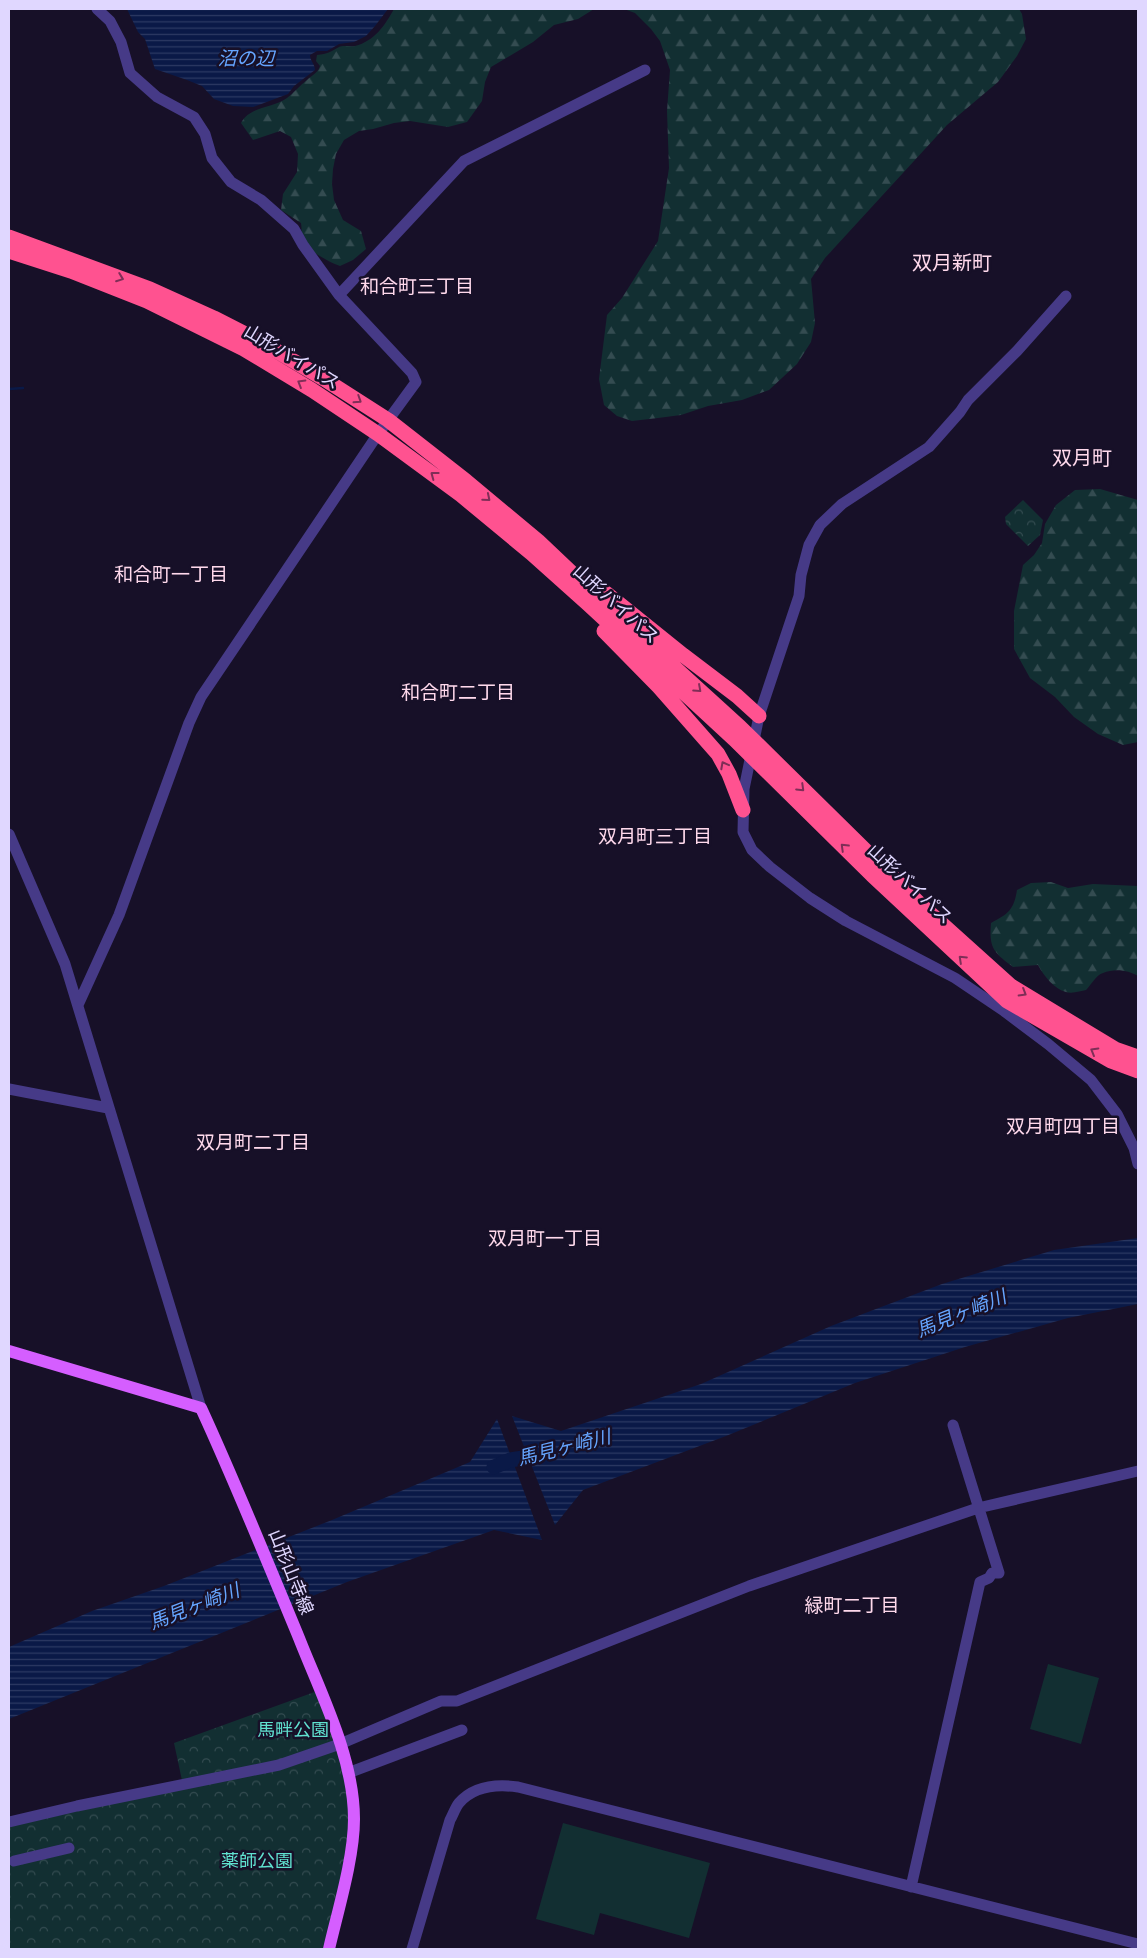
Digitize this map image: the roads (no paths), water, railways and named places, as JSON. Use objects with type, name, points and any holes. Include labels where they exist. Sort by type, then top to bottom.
[{"type":"highway","name":"山形バイパス","points":[[9,237],[150,289],[214,318],[263,343],[388,420],[466,481],[736,733],[872,874],[1008,1002],[1112,1061],[1138,1072]]},
{"type":"highway","name":"山形バイパス","points":[[9,251],[71,271],[147,301],[244,349],[312,390],[378,434],[535,547]]},
{"type":"highway","points":[[535,547],[737,696],[759,716]]},
{"type":"highway","points":[[535,547],[718,754],[743,810]]},
{"type":"highway","name":"山形バイパス","points":[[764,761],[1011,986],[1115,1049],[1138,1057]]},
{"type":"main road","points":[[9,1351],[201,1408]]},
{"type":"main road","name":"山形山寺線","points":[[201,1408],[230,1471],[320,1690],[340,1744],[348,1773],[353,1807],[353,1834],[329,1949]]},
{"type":"street","points":[[78,1005],[119,915],[189,723],[202,697],[378,434],[416,382],[412,373],[339,295],[303,245],[294,229],[260,200],[231,182],[212,158],[205,134],[194,117],[157,97],[130,73],[120,42],[112,26],[97,9]]},
{"type":"street","points":[[339,295],[464,162],[645,70]]},
{"type":"street","points":[[1066,296],[1017,351],[968,400],[960,412],[929,447],[842,504],[820,525],[809,545],[801,575],[799,596],[759,716],[744,789],[743,832],[752,850],[770,867],[810,898],[846,921],[954,978],[1004,1011],[1091,1080],[1117,1114],[1134,1148],[1138,1164]]},
{"type":"street","points":[[9,834],[65,964],[201,1408]]},
{"type":"street","points":[[9,1089],[108,1108]]},
{"type":"street","points":[[911,1887],[980,1582],[989,1578],[992,1573],[999,1573],[953,1425]]},
{"type":"street","points":[[9,1822],[87,1804],[279,1765],[340,1744],[441,1701],[458,1701],[748,1586],[978,1508],[1138,1471]]},
{"type":"street","points":[[348,1773],[462,1730]]},
{"type":"street","points":[[412,1949],[450,1820],[460,1803],[472,1794],[484,1788],[498,1786],[518,1787],[1138,1944]]},
{"type":"street","points":[[14,1861],[69,1848]]},
{"type":"water","name":"沼の辺","points":[[127,9],[388,9],[366,36],[354,42],[339,44],[327,51],[317,51],[310,55],[315,70],[294,86],[288,94],[253,107],[233,106],[214,99],[202,86],[155,69],[145,39],[138,32]]},
{"type":"water","points":[[1138,1238],[1138,1304],[1068,1318],[965,1347],[855,1383],[726,1436],[583,1490],[555,1525],[512,1416],[561,1431],[701,1384],[831,1326],[942,1284],[1054,1250]]},
{"type":"water","points":[[497,1419],[542,1540],[494,1530],[347,1582],[9,1719],[9,1647],[92,1611],[164,1586],[332,1520],[470,1462]]},
{"type":"waterway","points":[[9,389],[23,388]]},
{"type":"waterway","name":"馬見ヶ崎川","points":[[494,1467],[510,1460],[549,1454]]},
{"type":"district","name":"双月新町","points":[[952,263]]},
{"type":"district","name":"和合町三丁目","points":[[417,286]]},
{"type":"district","name":"双月町","points":[[1082,458]]},
{"type":"district","name":"和合町一丁目","points":[[171,574]]},
{"type":"district","name":"和合町二丁目","points":[[458,692]]},
{"type":"district","name":"双月町三丁目","points":[[655,836]]},
{"type":"district","name":"双月町四丁目","points":[[1063,1126]]},
{"type":"district","name":"双月町二丁目","points":[[253,1142]]},
{"type":"district","name":"双月町一丁目","points":[[545,1238]]},
{"type":"district","name":"緑町二丁目","points":[[852,1605]]},
{"type":"park label","name":"馬畔公園","points":[[293,1730]]},
{"type":"park label","name":"薬師公園","points":[[257,1861]]}]
